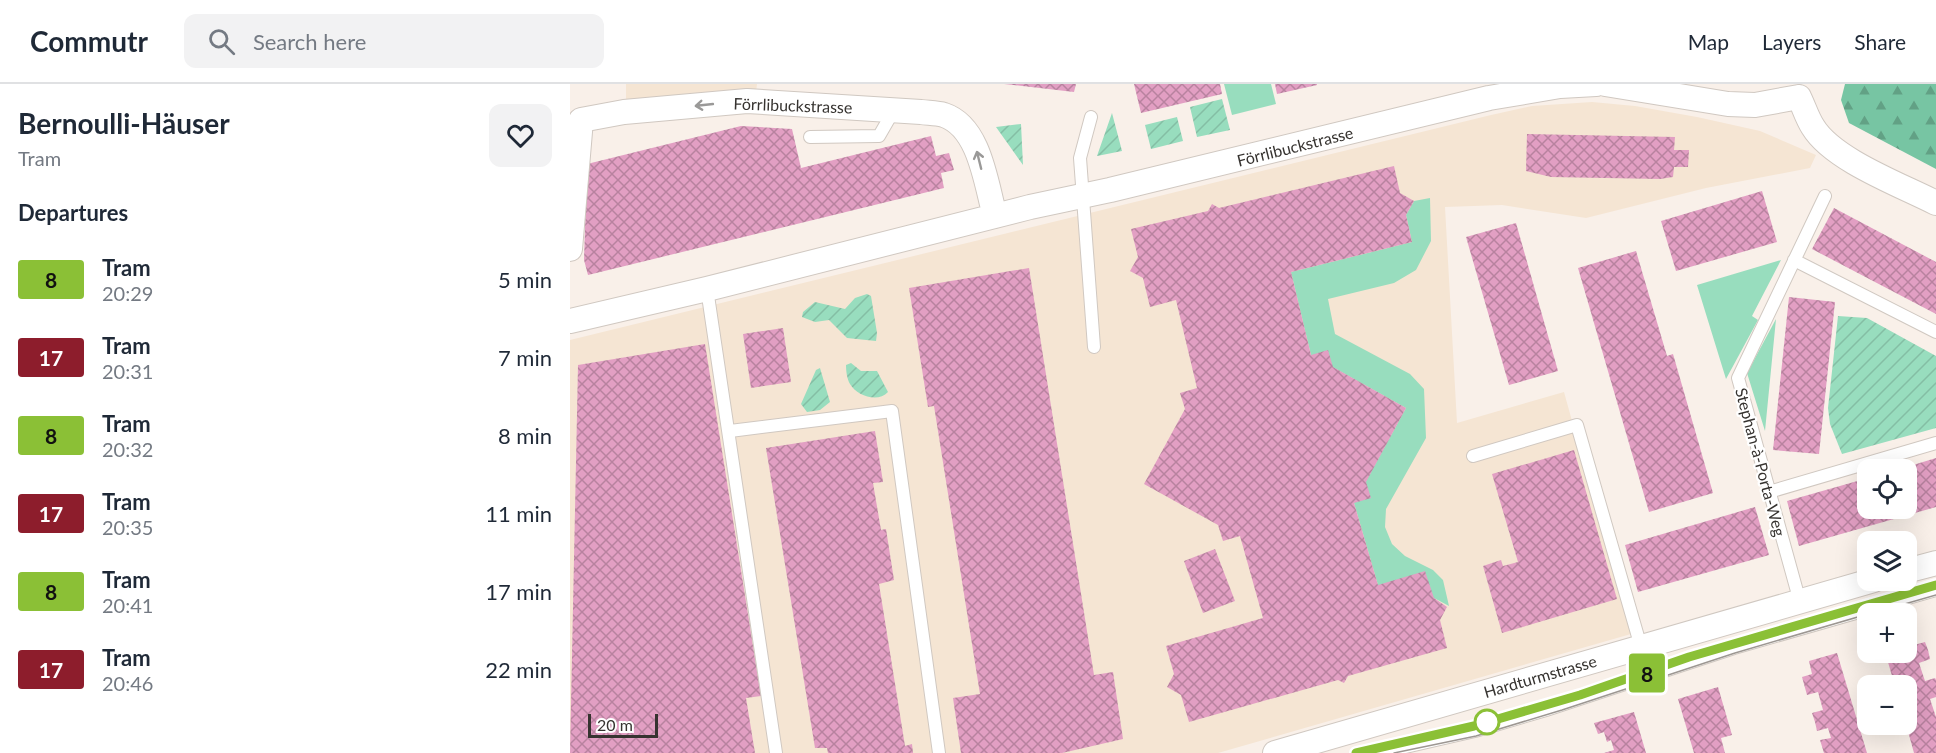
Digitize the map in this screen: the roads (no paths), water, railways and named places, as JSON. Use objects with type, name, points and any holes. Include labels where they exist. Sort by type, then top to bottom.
[{"type":"street","name":"Förrlibuckstrasse","points":[[570,321],[995,216],[1523,91],[1596,84]]},
{"type":"street","points":[[1605,84],[1728,104],[1755,105],[1800,90],[1813,128],[1822,139],[1845,157],[1936,203]]},
{"type":"street","name":"Förrlibuckstrasse","points":[[570,249],[575,121],[624,112],[747,100],[894,110],[945,116],[964,128],[975,143],[995,216]]},
{"type":"street","points":[[1917,568],[1936,563]]},
{"type":"street","name":"Hardturmstrasse","points":[[1275,753],[1857,585]]},
{"type":"lane","points":[[810,137],[879,136],[894,110]]},
{"type":"lane","points":[[1091,117],[1080,158],[1094,347]]},
{"type":"lane","name":"Stephan-à-Porta-Weg","points":[[1800,602],[1738,378],[1825,196]]},
{"type":"lane","points":[[1794,260],[1936,332]]},
{"type":"lane","points":[[707,289],[776,753]]},
{"type":"lane","points":[[729,431],[892,411],[939,753]]},
{"type":"lane","points":[[1473,456],[1576,425],[1641,647]]},
{"type":"lane","points":[[1769,492],[1936,443]]},
{"type":"lane","name":"Hardturmstrasse","points":[[1379,753],[1495,725],[1582,700],[1734,648],[1936,590]]},
{"type":"tram line","points":[[1356,753],[1487,722],[1580,695],[1689,657],[1936,585]]},
{"type":"tram line","name":"8","points":[[1356,753],[1400,741],[1474,726],[1580,695],[1689,657],[1936,585]]},
{"type":"tram line","points":[[1908,603],[1936,595]]},
{"type":"tram line","points":[[1394,753],[1476,736],[1735,653],[1857,617]]}]
